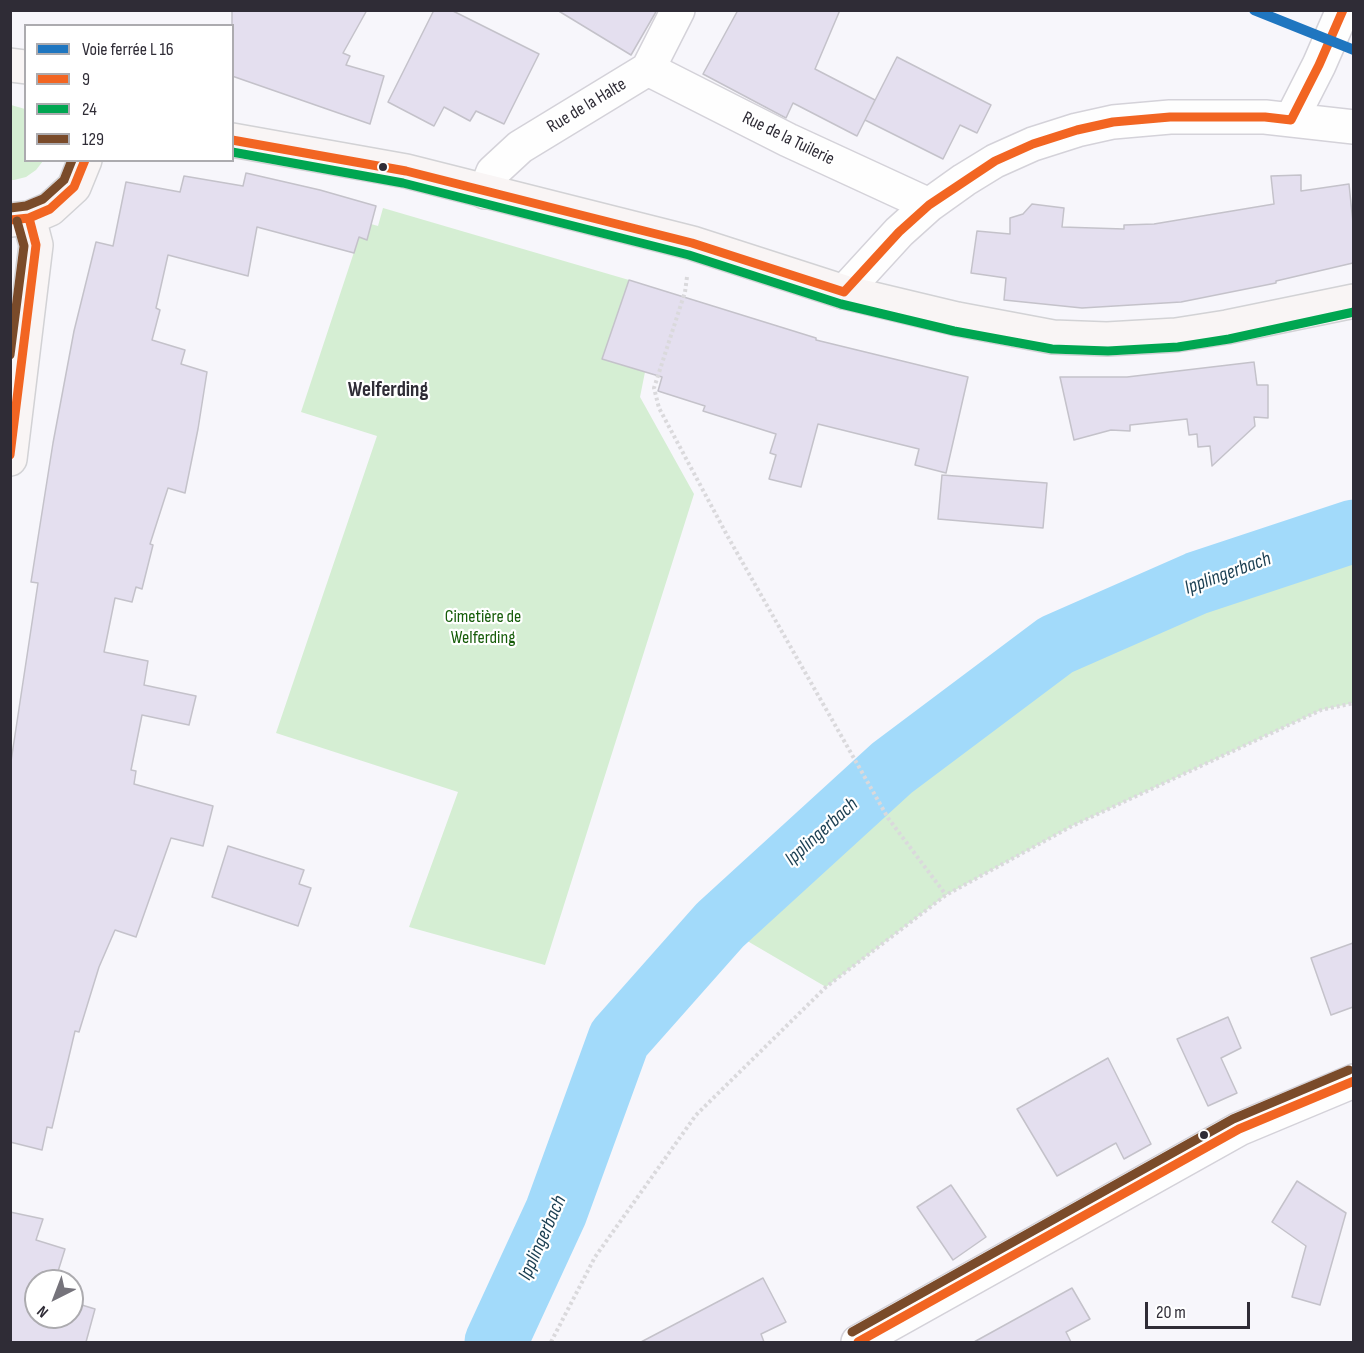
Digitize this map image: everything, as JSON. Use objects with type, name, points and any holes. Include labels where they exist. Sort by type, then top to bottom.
[{"type":"main road","points":[[234,140],[406,171],[692,243],[844,292],[957,320],[1053,337],[1107,339],[1176,335],[1227,327],[1351,301]]},
{"type":"main road","points":[[12,439],[36,245],[20,219],[50,209],[74,187],[84,162]]},
{"type":"street","name":"Rue de la Halte","points":[[484,192],[493,172],[520,147],[648,69],[678,10]]},
{"type":"street","points":[[1291,120],[1319,66],[1343,10]]},
{"type":"street","name":"Rue de la Tuilerie","points":[[648,69],[788,140],[929,205]]},
{"type":"street","points":[[844,292],[899,232],[929,205],[995,161],[1033,144],[1077,130],[1113,122],[1170,117],[1266,117],[1353,128]]},
{"type":"street","points":[[858,1342],[1239,1129],[1353,1081]]},
{"type":"path","points":[[692,243],[685,292],[654,388],[659,408],[728,537],[888,818],[946,895]]},
{"type":"path","points":[[551,1342],[595,1257],[696,1115],[826,987],[946,895],[1072,826],[1321,710],[1353,703]]},
{"type":"green space","points":[[11,105],[24,109],[24,162],[42,162],[26,177],[11,180]]},
{"type":"green space","name":"Cimetière de Welferding","points":[[383,208],[629,280],[602,359],[645,372],[640,397],[694,494],[545,965],[409,927],[458,792],[276,733],[377,436],[301,412],[359,237],[367,239],[371,224],[378,226]]},
{"type":"green space","points":[[1353,524],[1353,703],[1321,710],[1072,826],[946,895],[826,987],[720,925],[892,768],[1056,645],[1197,583],[1350,532]]},
{"type":"building","points":[[232,10],[367,10],[343,53],[350,56],[346,65],[384,76],[370,124],[234,77],[234,24],[232,24]]},
{"type":"building","points":[[434,10],[451,10],[539,54],[504,124],[476,111],[470,121],[444,107],[434,126],[388,102]]},
{"type":"building","points":[[557,10],[657,10],[631,55]]},
{"type":"building","points":[[738,10],[840,10],[815,69],[875,100],[857,136],[793,103],[786,118],[703,74]]},
{"type":"building","points":[[897,57],[991,105],[977,133],[960,125],[943,159],[865,120]]},
{"type":"building","points":[[246,173],[376,206],[367,240],[359,237],[354,253],[257,227],[248,276],[168,255],[156,308],[160,310],[152,340],[185,350],[181,364],[207,372],[198,429],[185,493],[168,488],[150,544],[153,545],[142,589],[136,587],[132,602],[115,598],[104,652],[148,661],[144,685],[196,696],[189,725],[142,715],[131,770],[136,771],[134,784],[213,806],[203,846],[171,838],[136,937],[115,930],[99,967],[79,1032],[75,1031],[52,1128],[47,1127],[42,1150],[10,1142],[10,768],[38,583],[31,582],[74,331],[96,242],[113,246],[126,182],[180,192],[184,176],[243,186]]},
{"type":"building","points":[[1301,175],[1301,191],[1349,184],[1353,223],[1353,263],[1276,281],[1276,283],[1181,302],[1082,308],[1004,300],[1006,278],[971,273],[977,231],[1010,234],[1010,218],[1023,214],[1032,204],[1064,208],[1062,227],[1124,229],[1124,225],[1154,224],[1274,204],[1271,176]]},
{"type":"building","points":[[629,280],[816,338],[816,340],[968,377],[946,473],[915,465],[919,449],[818,424],[801,487],[769,479],[776,455],[770,453],[776,434],[703,411],[705,406],[658,391],[662,377],[602,359]]},
{"type":"building","points":[[1254,362],[1257,385],[1268,385],[1268,418],[1254,417],[1255,426],[1212,466],[1210,446],[1198,447],[1197,434],[1189,435],[1187,419],[1130,425],[1130,431],[1111,430],[1074,440],[1060,377],[1127,377]]},
{"type":"building","points":[[942,475],[1047,483],[1043,528],[938,519]]},
{"type":"building","points":[[228,846],[304,870],[299,884],[311,888],[298,926],[212,897]]},
{"type":"building","points":[[1353,943],[1353,1007],[1331,1015],[1311,958]]},
{"type":"building","points":[[1228,1017],[1241,1048],[1221,1058],[1237,1093],[1208,1106],[1177,1039]]},
{"type":"building","points":[[1108,1058],[1151,1144],[1124,1159],[1116,1143],[1057,1176],[1017,1109]]},
{"type":"building","points":[[1297,1181],[1346,1213],[1320,1305],[1292,1297],[1306,1246],[1272,1222]]},
{"type":"building","points":[[951,1185],[986,1237],[953,1260],[917,1207]]},
{"type":"building","points":[[10,1212],[43,1219],[36,1240],[65,1249],[59,1269],[24,1269],[24,1329],[84,1329],[84,1306],[95,1309],[86,1342],[10,1342]]},
{"type":"building","points":[[763,1278],[786,1322],[761,1334],[764,1342],[641,1342]]},
{"type":"building","points":[[1072,1288],[1090,1319],[1066,1332],[1071,1342],[974,1342]]},
{"type":"waterway","name":"Ipplingerbach","points":[[496,1342],[556,1212],[619,1039],[720,925],[892,768],[1056,645],[1197,583],[1354,531]]},
{"type":"transit line","points":[[1254,10],[1354,50]]},
{"type":"transit line","name":"9","points":[[234,140],[406,171],[692,243],[844,292],[899,232],[929,205],[995,161],[1033,144],[1077,130],[1113,122],[1170,117],[1265,117],[1291,120],[1319,65],[1343,10]]},
{"type":"transit line","name":"24","points":[[234,152],[403,183],[689,255],[841,304],[954,331],[1052,349],[1108,351],[1178,347],[1229,339],[1354,312]]},
{"type":"transit line","name":"129","points":[[10,208],[26,206],[43,199],[64,180],[71,162]]},
{"type":"transit line","name":"9","points":[[10,220],[29,218],[50,209],[74,187],[84,162]]},
{"type":"transit line","name":"9","points":[[10,455],[36,245],[29,218]]},
{"type":"transit line","name":"129","points":[[10,355],[24,246],[17,221]]},
{"type":"transit line","name":"129","points":[[852,1332],[1233,1119],[1349,1070]]},
{"type":"transit line","name":"9","points":[[858,1342],[1239,1129],[1354,1081]]},
{"type":"district","name":"Welferding","points":[[388,391]]}]
